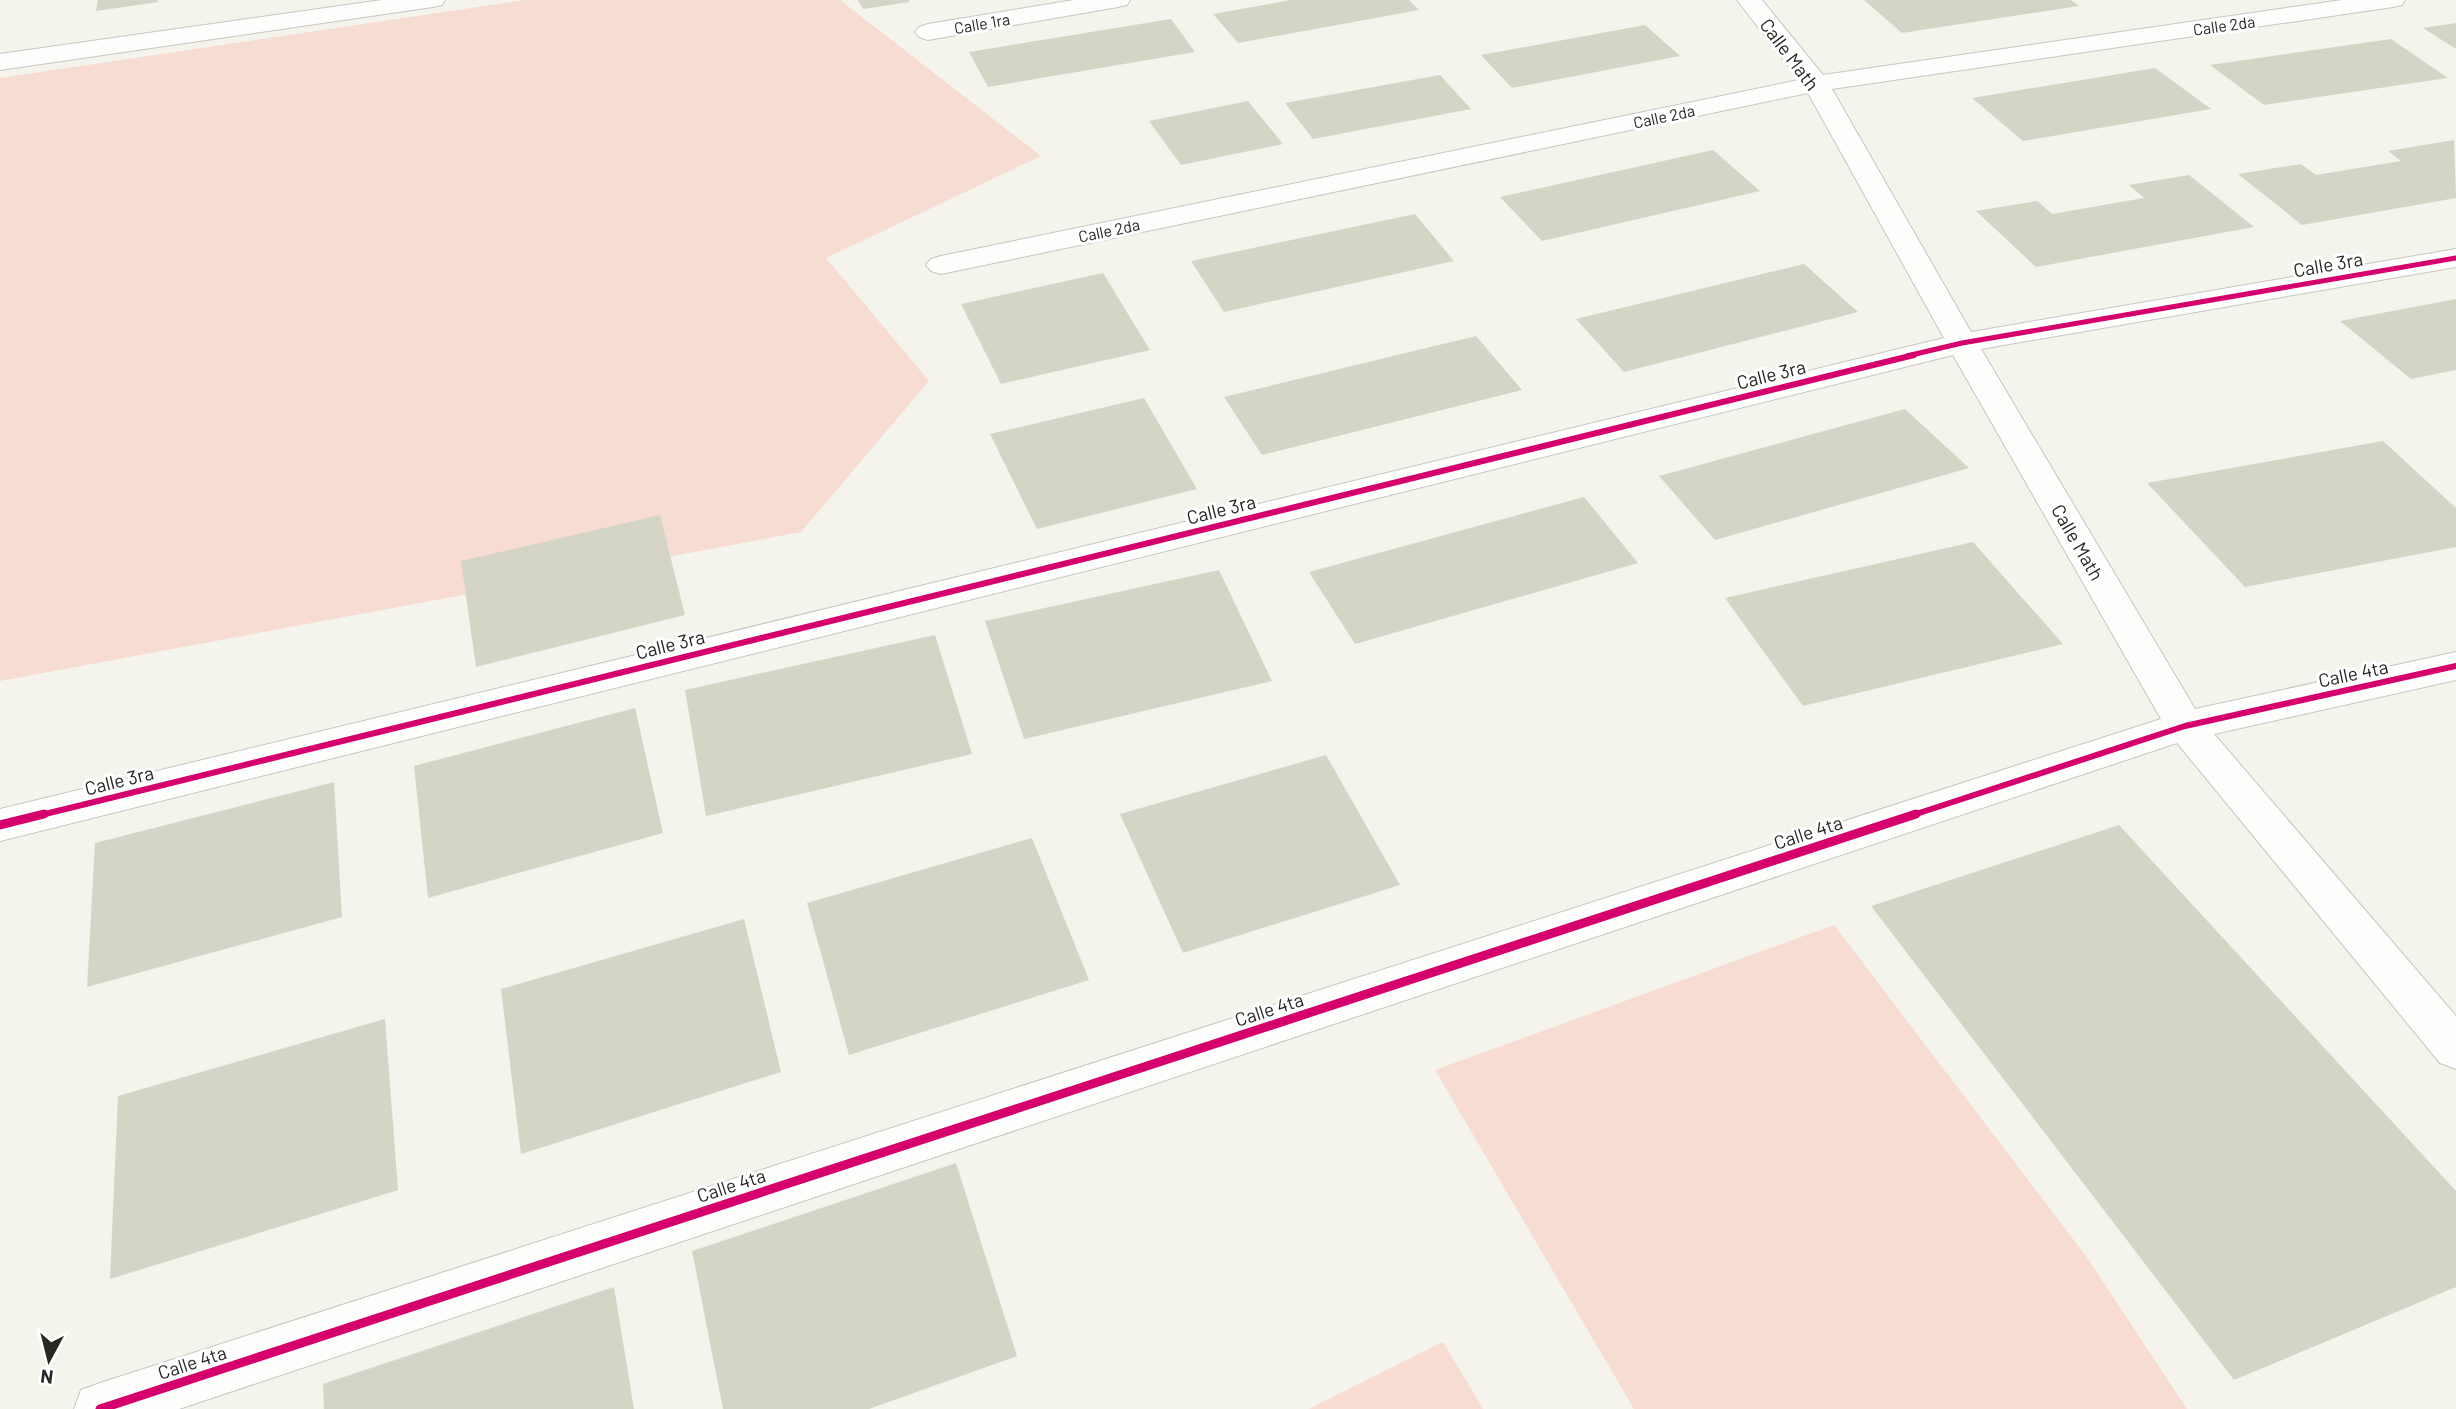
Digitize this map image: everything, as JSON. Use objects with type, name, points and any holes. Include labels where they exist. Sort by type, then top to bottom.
[{"type":"street","points":[[5,60],[433,0]]},
{"type":"street","name":"Calle 1ra","points":[[928,32],[1118,0]]},
{"type":"street","name":"Calle Math","points":[[1749,0],[1816,85],[1962,343],[2185,726],[2456,1049]]},
{"type":"street","name":"Calle 2da","points":[[941,265],[1816,85],[2393,0]]},
{"type":"street","name":"Calle 3ra","points":[[0,825],[1962,343],[2456,258]]},
{"type":"street","name":"Calle 4ta","points":[[100,1409],[2185,726],[2456,666]]},
{"type":"shaded area","points":[[525,0],[840,0],[1041,156],[826,258],[929,381],[801,532],[0,681],[0,78]]},
{"type":"shaded area","points":[[1834,925],[2086,1256],[2187,1409],[1634,1409],[1435,1070]]},
{"type":"shaded area","points":[[1443,1342],[1483,1409],[1309,1409]]},
{"type":"building","points":[[98,0],[158,0],[158,2],[96,11]]},
{"type":"building","points":[[858,0],[909,0],[909,2],[863,9]]},
{"type":"building","points":[[1291,0],[1409,0],[1419,10],[1238,43],[1213,14]]},
{"type":"building","points":[[1864,0],[2071,0],[2079,6],[1902,33]]},
{"type":"building","points":[[1171,19],[1195,52],[988,87],[969,52]]},
{"type":"building","points":[[2456,23],[2456,49],[2423,28]]},
{"type":"building","points":[[1645,25],[1680,56],[1512,88],[1481,55]]},
{"type":"building","points":[[2391,39],[2448,78],[2264,105],[2210,65]]},
{"type":"building","points":[[2155,68],[2211,109],[2023,141],[1972,98]]},
{"type":"building","points":[[1440,75],[1471,109],[1313,139],[1285,103]]},
{"type":"building","points":[[1248,101],[1283,144],[1181,165],[1149,121]]},
{"type":"building","points":[[2454,140],[2456,198],[2302,225],[2238,174],[2301,164],[2316,175],[2401,161],[2388,151]]},
{"type":"building","points":[[1713,150],[1760,191],[1542,241],[1500,197]]},
{"type":"building","points":[[2189,175],[2254,227],[2036,267],[1976,211],[2037,201],[2052,214],[2144,198],[2129,185]]},
{"type":"building","points":[[1415,214],[1454,261],[1224,312],[1191,261]]},
{"type":"building","points":[[1804,264],[1858,312],[1624,372],[1576,319]]},
{"type":"building","points":[[1103,273],[1150,350],[1001,384],[961,304]]},
{"type":"building","points":[[2456,299],[2456,370],[2411,379],[2340,321]]},
{"type":"building","points":[[1476,336],[1522,390],[1262,455],[1224,397]]},
{"type":"building","points":[[1144,398],[1197,489],[1037,529],[990,434]]},
{"type":"building","points":[[1905,409],[1969,468],[1715,540],[1659,476]]},
{"type":"building","points":[[2383,441],[2456,508],[2456,547],[2245,587],[2147,483]]},
{"type":"building","points":[[1584,497],[1638,563],[1355,644],[1309,572]]},
{"type":"building","points":[[660,515],[685,615],[476,667],[461,561]]},
{"type":"building","points":[[1973,542],[2063,644],[1803,706],[1725,598]]},
{"type":"building","points":[[1219,570],[1272,681],[1024,739],[985,621]]},
{"type":"building","points":[[935,635],[972,754],[706,816],[685,690]]},
{"type":"building","points":[[635,708],[663,833],[428,898],[414,766]]},
{"type":"building","points":[[1326,755],[1400,885],[1183,953],[1120,814]]},
{"type":"building","points":[[334,782],[342,917],[87,987],[95,843]]},
{"type":"building","points":[[2119,825],[2456,1191],[2456,1287],[2234,1380],[1871,906]]},
{"type":"building","points":[[1032,838],[1089,980],[849,1055],[807,903]]},
{"type":"building","points":[[744,919],[781,1072],[521,1154],[501,989]]},
{"type":"building","points":[[385,1019],[398,1190],[110,1279],[118,1096]]},
{"type":"building","points":[[956,1163],[1017,1356],[869,1409],[723,1409],[692,1251]]},
{"type":"building","points":[[614,1287],[634,1409],[324,1409],[323,1384]]},
{"type":"cycle path","points":[[0,825],[1962,343],[2456,258]]},
{"type":"cycle path","points":[[100,1409],[2185,726],[2456,666]]}]
